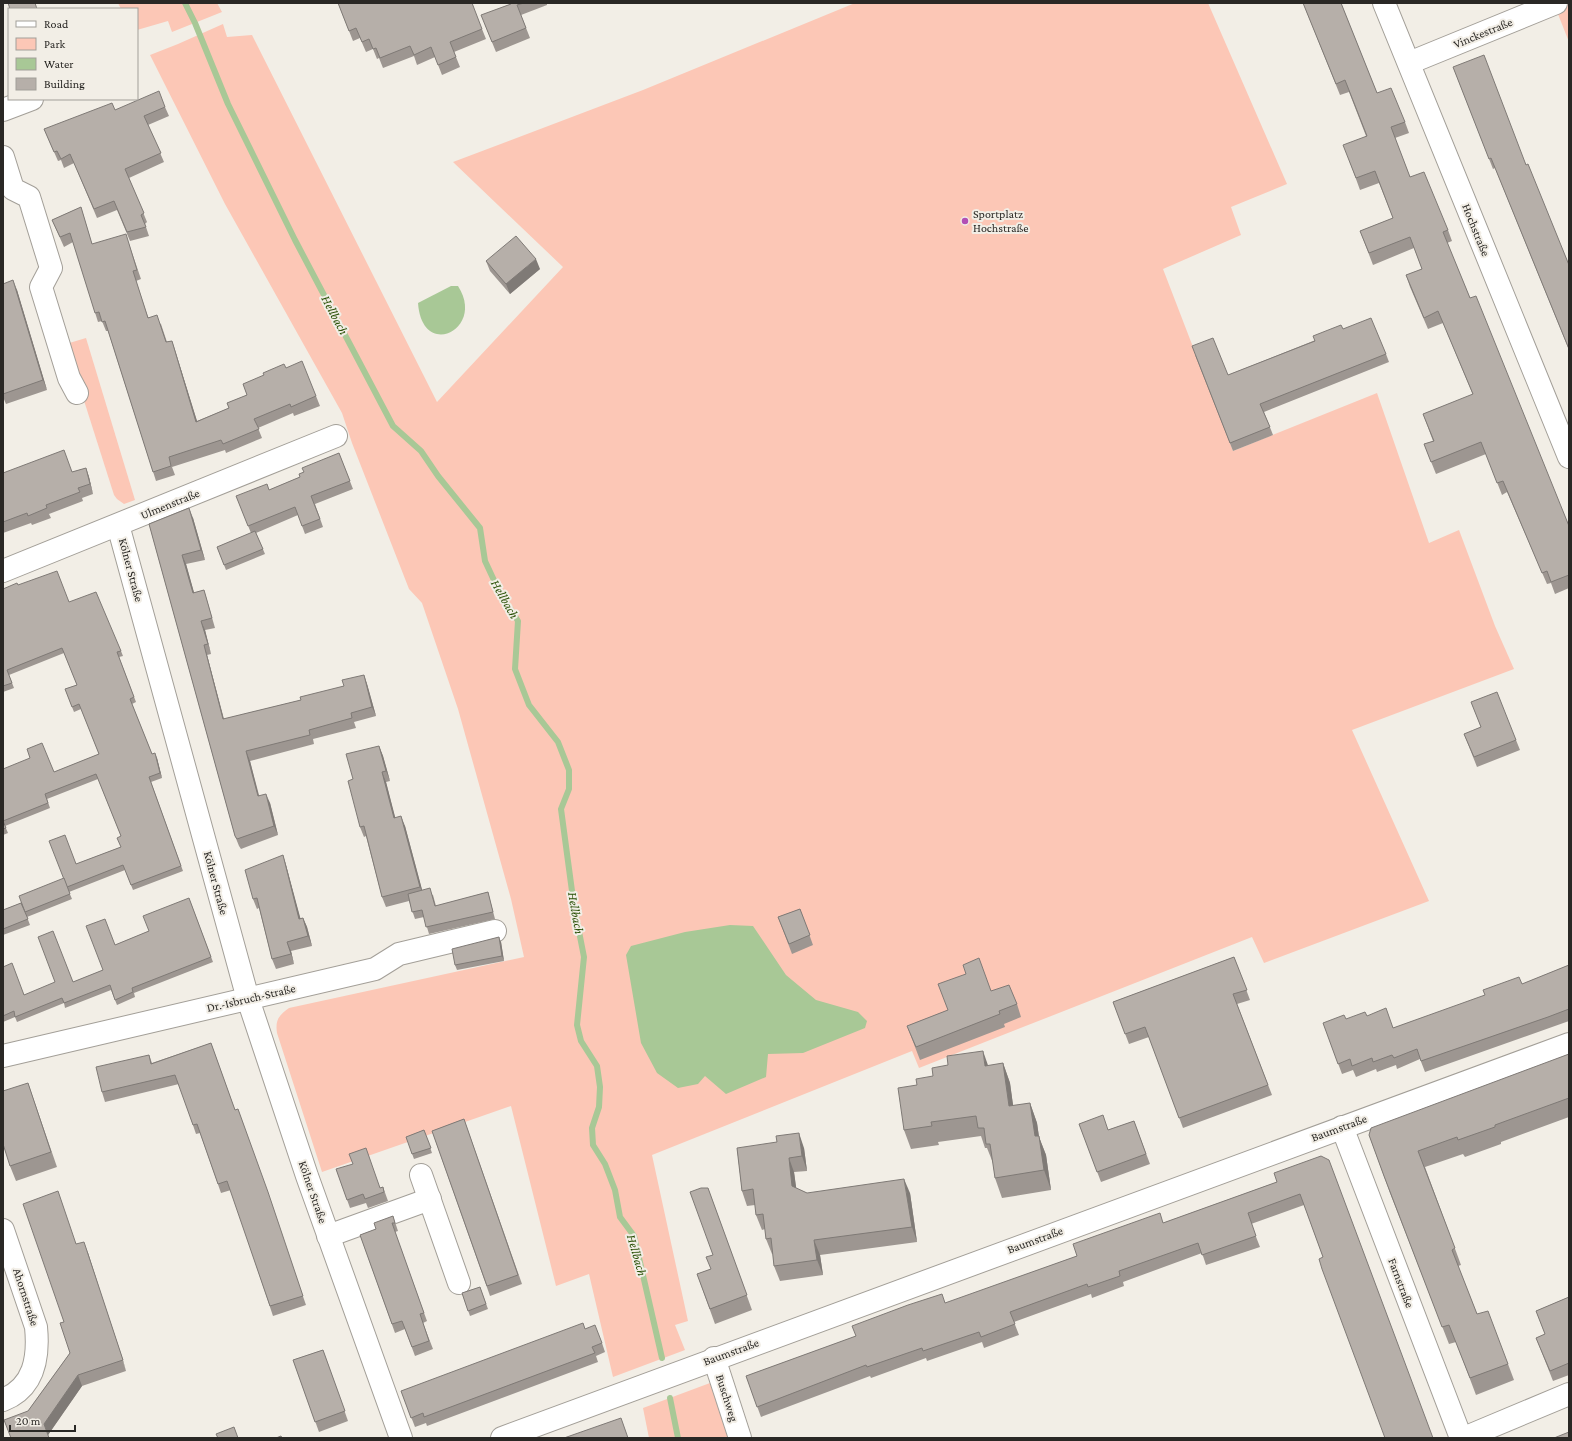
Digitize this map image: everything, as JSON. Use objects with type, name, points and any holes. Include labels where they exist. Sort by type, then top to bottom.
[{"type":"street","name":"Hochstraße","points":[[1384,3],[1569,457]]},
{"type":"street","name":"Vinckestraße","points":[[1409,63],[1556,3]]},
{"type":"street","points":[[3,110],[29,100]]},
{"type":"street","points":[[3,157],[13,189],[29,197],[51,268],[40,287],[69,378],[77,393]]},
{"type":"street","name":"Ulmenstraße","points":[[3,571],[336,436]]},
{"type":"street","name":"Kölner Straße","points":[[118,525],[248,999],[328,1236],[401,1438]]},
{"type":"street","name":"Dr.-Isbruch-Straße","points":[[3,1056],[375,969],[398,954],[495,931]]},
{"type":"street","name":"Baumstraße","points":[[502,1438],[714,1358],[1569,1044]]},
{"type":"street","name":"Farnstraße","points":[[1342,1127],[1461,1438]]},
{"type":"street","points":[[422,1175],[460,1283]]},
{"type":"street","name":"Kölner Straße","points":[[328,1236],[430,1199]]},
{"type":"street","name":"Ahornstraße","points":[[3,1230],[36,1327],[38,1342],[37,1359],[31,1376],[14,1394],[3,1400]]},
{"type":"street","name":"Buschweg","points":[[714,1358],[740,1438]]},
{"type":"street","points":[[1464,1438],[1569,1394]]},
{"type":"green space","points":[[118,3],[217,3],[222,12],[172,32],[168,21],[138,30],[138,8],[120,8]]},
{"type":"green space","points":[[855,3],[1208,3],[1287,184],[1231,207],[1241,235],[1163,269],[1233,451],[1377,393],[1429,543],[1459,530],[1495,626],[1514,669],[1352,730],[1429,901],[1264,963],[1252,937],[919,1068],[912,1051],[652,1155],[688,1321],[675,1325],[685,1350],[613,1377],[589,1274],[556,1286],[511,1106],[322,1172],[277,1033],[278,1018],[289,1008],[524,957],[511,899],[458,709],[422,603],[409,589],[352,443],[342,413],[225,204],[150,55],[223,24],[227,37],[252,35],[437,402],[563,267],[453,162],[643,90]]},
{"type":"green space","points":[[1569,3],[1569,42],[1554,4]]},
{"type":"green space","points":[[86,338],[135,500],[124,504],[114,495],[66,344]]},
{"type":"green space","points":[[710,1383],[728,1438],[649,1438],[643,1408]]},
{"type":"water","points":[[451,286],[458,286],[464,301],[464,315],[459,326],[450,332],[440,334],[430,331],[422,321],[418,303]]},
{"type":"water","points":[[730,925],[753,926],[786,975],[816,1000],[858,1012],[867,1021],[865,1028],[803,1053],[768,1054],[766,1077],[726,1094],[705,1076],[698,1084],[678,1088],[657,1073],[641,1043],[626,955],[631,946],[685,932]]},
{"type":"building","points":[[8,3],[35,3],[37,8],[10,8]]},
{"type":"building","points":[[338,3],[472,3],[482,29],[450,42],[456,57],[438,65],[431,47],[414,55],[410,46],[380,58],[376,48],[373,49],[369,39],[362,42],[356,28],[349,31]]},
{"type":"building","points":[[511,3],[524,3],[517,5],[526,28],[492,42],[481,15]]},
{"type":"building","points":[[1303,3],[1341,3],[1377,93],[1391,88],[1405,122],[1391,127],[1410,177],[1424,172],[1448,230],[1443,232],[1470,298],[1476,296],[1569,526],[1569,575],[1551,582],[1547,571],[1542,573],[1503,481],[1497,483],[1481,442],[1431,462],[1424,444],[1434,441],[1423,414],[1473,394],[1438,311],[1424,318],[1406,275],[1422,269],[1410,237],[1369,253],[1360,231],[1393,218],[1375,171],[1356,178],[1343,145],[1367,136],[1345,80],[1336,84]]},
{"type":"building","points":[[1484,55],[1526,165],[1528,164],[1569,265],[1569,349],[1491,158],[1489,159],[1453,67]]},
{"type":"building","points":[[159,91],[165,107],[144,116],[161,153],[125,169],[144,213],[141,215],[146,227],[127,232],[114,201],[94,209],[70,154],[61,159],[57,151],[54,152],[44,129],[112,103],[115,110]]},
{"type":"building","points":[[81,207],[92,244],[126,234],[137,270],[133,271],[148,318],[157,315],[166,342],[172,341],[196,422],[229,408],[227,403],[247,395],[243,384],[284,364],[286,368],[302,361],[316,396],[291,407],[290,404],[254,419],[259,429],[223,444],[221,440],[169,457],[171,466],[153,472],[105,321],[102,322],[99,312],[95,313],[70,233],[60,237],[52,220]]},
{"type":"building","points":[[516,236],[536,259],[506,284],[486,261]]},
{"type":"building","points":[[13,280],[43,380],[3,394],[3,284]]},
{"type":"building","points":[[1371,318],[1386,354],[1260,404],[1270,427],[1230,443],[1192,346],[1213,338],[1228,375],[1315,341],[1313,336],[1341,325],[1343,329]]},
{"type":"building","points":[[64,450],[72,472],[86,468],[90,484],[78,488],[80,492],[46,505],[47,508],[28,516],[27,513],[3,522],[3,473]]},
{"type":"building","points":[[339,453],[350,481],[311,496],[320,519],[302,526],[295,507],[248,526],[236,496],[267,484],[269,490],[300,477],[299,474],[304,472],[302,468]]},
{"type":"building","points":[[189,508],[201,550],[182,555],[193,593],[204,590],[212,618],[201,621],[208,644],[204,645],[223,719],[301,700],[300,697],[344,686],[342,680],[364,675],[372,707],[351,713],[352,718],[309,730],[310,735],[246,751],[258,796],[266,794],[274,826],[237,839],[149,524]]},
{"type":"building","points":[[255,531],[263,549],[224,565],[217,547]]},
{"type":"building","points":[[57,571],[69,602],[96,592],[121,651],[117,652],[134,697],[130,699],[152,754],[155,753],[160,773],[149,777],[181,866],[131,885],[123,865],[67,887],[49,841],[65,835],[76,864],[121,847],[117,838],[121,836],[96,774],[45,794],[48,803],[3,821],[3,769],[30,758],[27,749],[42,743],[54,772],[99,754],[79,704],[72,707],[65,689],[77,685],[62,648],[7,670],[12,683],[3,686],[3,589],[17,583],[18,585]]},
{"type":"building","points":[[1497,692],[1516,740],[1474,757],[1464,734],[1481,727],[1471,702]]},
{"type":"building","points":[[379,746],[386,771],[382,772],[394,818],[401,816],[420,887],[382,897],[364,826],[360,827],[348,781],[353,779],[346,754]]},
{"type":"building","points":[[3,821],[6,828],[3,829]]},
{"type":"building","points":[[283,855],[299,919],[303,918],[308,936],[287,942],[291,954],[272,959],[257,898],[253,899],[245,870]]},
{"type":"building","points":[[64,878],[70,894],[25,912],[19,896]]},
{"type":"building","points":[[430,888],[435,906],[488,892],[493,912],[426,927],[422,910],[412,912],[408,894]]},
{"type":"building","points":[[189,898],[211,957],[132,988],[133,992],[115,1000],[110,985],[64,1003],[62,998],[15,1017],[14,1011],[3,1016],[3,967],[12,963],[24,995],[55,982],[38,937],[53,931],[73,982],[103,970],[86,926],[105,919],[115,945],[149,931],[143,916]]},
{"type":"building","points":[[21,903],[28,919],[3,929],[3,910]]},
{"type":"building","points":[[800,909],[810,935],[789,944],[778,917]]},
{"type":"building","points":[[499,937],[502,956],[455,965],[452,949]]},
{"type":"building","points":[[1234,957],[1247,990],[1233,994],[1268,1085],[1179,1118],[1145,1027],[1125,1034],[1113,1002]]},
{"type":"building","points":[[979,958],[991,991],[1009,985],[1017,1004],[999,1011],[1000,1014],[916,1047],[907,1026],[948,1010],[938,984],[966,974],[963,965]]},
{"type":"building","points":[[1569,965],[1569,1009],[1421,1061],[1417,1049],[1394,1058],[1392,1055],[1373,1062],[1372,1058],[1352,1066],[1350,1059],[1338,1064],[1323,1023],[1344,1015],[1346,1019],[1365,1012],[1367,1016],[1386,1008],[1393,1028],[1485,995],[1483,990],[1519,977],[1522,984]]},
{"type":"building","points":[[211,1043],[235,1110],[238,1109],[303,1296],[270,1306],[227,1181],[218,1184],[197,1124],[193,1125],[175,1075],[102,1092],[96,1067],[149,1055],[151,1064]]},
{"type":"building","points":[[983,1051],[985,1066],[1003,1063],[1009,1106],[1030,1103],[1035,1136],[1039,1136],[1044,1170],[995,1178],[990,1144],[986,1144],[984,1128],[978,1128],[976,1116],[931,1122],[932,1126],[904,1130],[898,1088],[917,1085],[916,1079],[933,1076],[932,1068],[948,1065],[947,1056]]},
{"type":"building","points":[[1569,1054],[1569,1098],[1458,1140],[1457,1137],[1418,1151],[1455,1248],[1452,1250],[1477,1314],[1488,1311],[1508,1364],[1470,1378],[1449,1325],[1442,1327],[1369,1135],[1371,1128]]},
{"type":"building","points":[[28,1083],[51,1152],[10,1166],[3,1144],[3,1091]]},
{"type":"building","points":[[1103,1115],[1108,1130],[1134,1121],[1146,1154],[1097,1172],[1079,1124]]},
{"type":"building","points":[[464,1119],[518,1275],[487,1286],[432,1131]]},
{"type":"building","points":[[424,1130],[431,1148],[412,1154],[406,1137]]},
{"type":"building","points":[[799,1133],[802,1156],[789,1158],[792,1186],[807,1193],[904,1179],[912,1227],[814,1240],[817,1260],[774,1266],[771,1238],[766,1239],[763,1214],[756,1215],[753,1189],[742,1191],[737,1148],[777,1142],[776,1136]]},
{"type":"building","points":[[366,1148],[380,1188],[383,1187],[384,1192],[365,1199],[363,1194],[347,1200],[336,1169],[353,1164],[349,1154]]},
{"type":"building","points":[[1321,1156],[1329,1160],[1433,1438],[1385,1438],[1322,1269],[1319,1259],[1323,1257],[1300,1194],[1248,1213],[1256,1236],[1202,1255],[1198,1243],[1119,1271],[1120,1276],[1088,1287],[1087,1284],[1010,1312],[1015,1324],[981,1337],[979,1332],[923,1351],[922,1348],[867,1367],[866,1365],[757,1407],[746,1376],[856,1336],[852,1326],[942,1294],[945,1303],[1077,1256],[1073,1244],[1160,1213],[1163,1223],[1277,1182],[1274,1173]]},
{"type":"building","points":[[701,1188],[708,1188],[747,1295],[710,1309],[697,1274],[711,1269],[706,1257],[713,1255],[690,1192]]},
{"type":"building","points":[[58,1191],[76,1244],[84,1242],[123,1360],[78,1375],[44,1424],[49,1438],[11,1438],[4,1420],[28,1411],[70,1353],[60,1323],[64,1322],[23,1204]]},
{"type":"building","points":[[393,1216],[395,1223],[392,1223],[424,1313],[420,1314],[429,1341],[412,1347],[402,1321],[392,1324],[360,1235],[376,1229],[374,1223]]},
{"type":"building","points":[[480,1287],[486,1304],[468,1311],[462,1293]]},
{"type":"building","points":[[1569,1297],[1569,1363],[1550,1371],[1536,1338],[1545,1334],[1536,1311]]},
{"type":"building","points":[[583,1323],[585,1329],[595,1325],[602,1343],[592,1347],[595,1353],[424,1417],[423,1413],[411,1418],[401,1391]]},
{"type":"building","points":[[323,1350],[345,1411],[315,1422],[293,1360]]},
{"type":"building","points":[[621,1418],[628,1438],[564,1438]]},
{"type":"building","points":[[234,1427],[238,1438],[218,1438],[216,1434]]},
{"type":"building","points":[[1569,1432],[1569,1438],[1554,1438]]},
{"type":"waterway","name":"Hellbach","points":[[185,3],[195,23],[228,104],[295,240],[393,426],[421,451],[438,476],[480,528],[485,561],[499,591],[518,621],[515,669],[529,705],[558,742],[569,770],[569,789],[561,809],[574,906],[584,957],[577,1025],[581,1041],[597,1066],[600,1087],[599,1107],[592,1128],[593,1145],[605,1164],[615,1190],[620,1217],[634,1236],[662,1358]]},
{"type":"waterway","name":"Hellbach","points":[[670,1398],[678,1438]]},
{"type":"place","name":"Sportplatz Hochstraße","points":[[965,221]]}]
